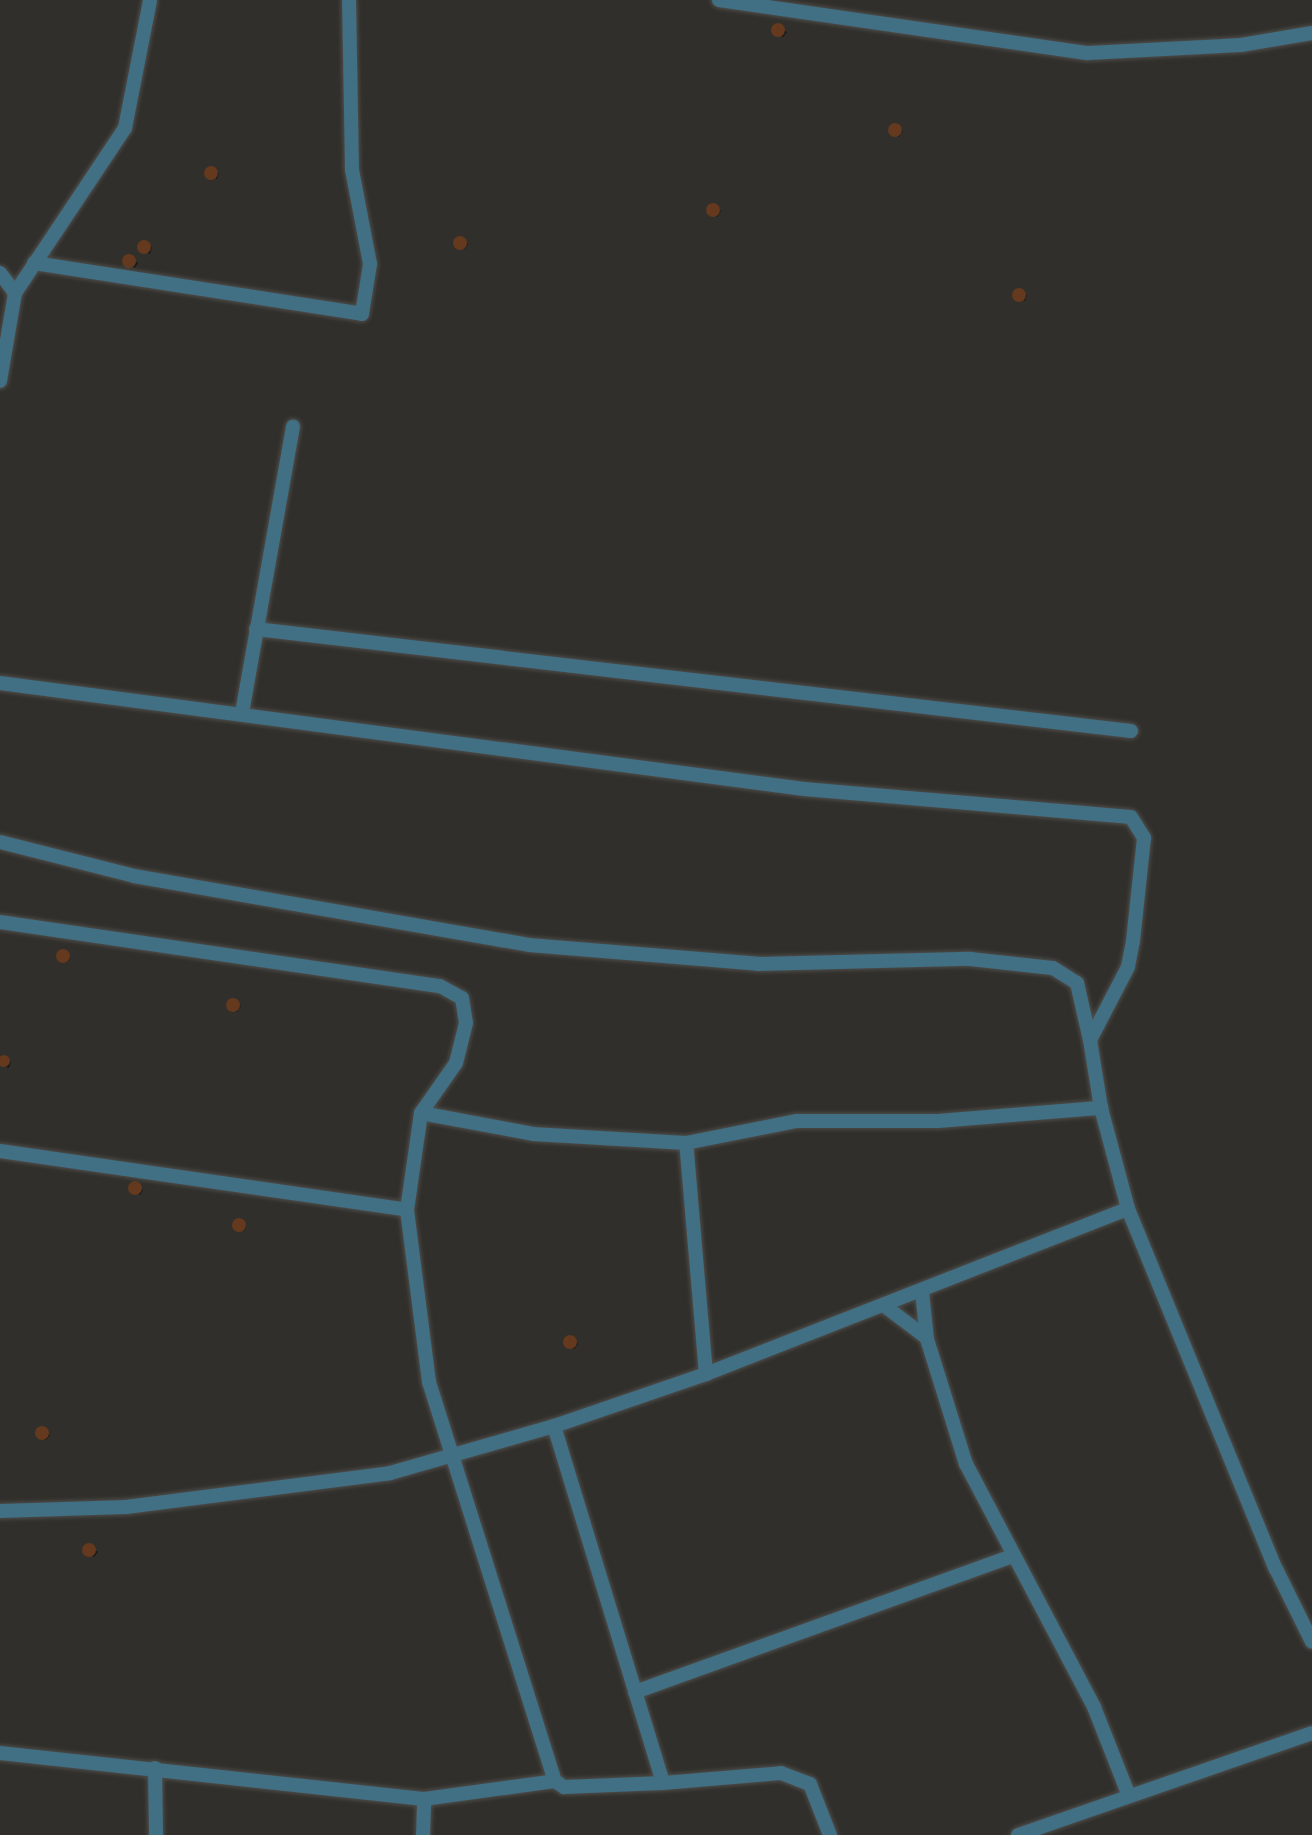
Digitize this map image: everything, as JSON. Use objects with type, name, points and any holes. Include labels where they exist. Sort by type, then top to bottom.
[{"type":"street","points":[[0,381],[15,293],[125,128],[150,0]]},
{"type":"street","points":[[34,263],[362,314],[370,264],[353,181],[349,0]]},
{"type":"street","points":[[719,0],[1088,53],[1241,45],[1312,33]]},
{"type":"street","points":[[0,273],[15,293]]},
{"type":"street","points":[[242,713],[293,426]]},
{"type":"street","points":[[256,629],[712,681],[852,703],[1131,731]]},
{"type":"street","points":[[0,683],[804,789],[1131,817],[1144,838],[1128,967],[1090,1040]]},
{"type":"street","points":[[0,842],[134,876],[529,945],[758,964],[970,959],[1053,968],[1077,983],[1101,1108],[1128,1209],[1276,1569],[1312,1642]]},
{"type":"street","points":[[0,922],[440,986],[462,998],[466,1023],[456,1063],[421,1113],[407,1210],[429,1382],[555,1781],[564,1787],[663,1783],[759,1771],[799,1777],[818,1796],[830,1835]]},
{"type":"street","points":[[421,1113],[533,1134],[686,1143],[796,1121],[938,1121],[1101,1108]]},
{"type":"street","points":[[686,1143],[706,1374]]},
{"type":"street","points":[[0,1151],[407,1210]]},
{"type":"street","points":[[0,1511],[126,1507],[390,1473],[554,1426],[706,1374],[886,1307],[1128,1209]]},
{"type":"street","points":[[922,1292],[927,1339],[966,1464],[1094,1707],[1129,1796]]},
{"type":"street","points":[[886,1307],[927,1339]]},
{"type":"street","points":[[554,1426],[663,1783]]},
{"type":"street","points":[[635,1692],[1013,1556]]},
{"type":"street","points":[[1018,1835],[1312,1733]]},
{"type":"street","points":[[0,1753],[155,1768],[283,1787],[424,1799],[555,1781]]},
{"type":"street","points":[[155,1768],[156,1835]]},
{"type":"street","points":[[423,1835],[424,1799]]},
{"type":"building","points":[[778,23],[785,30],[778,37],[771,30]]},
{"type":"building","points":[[895,123],[902,130],[895,137],[888,130]]},
{"type":"building","points":[[211,166],[218,173],[211,180],[204,173]]},
{"type":"building","points":[[713,203],[720,210],[713,217],[706,210]]},
{"type":"building","points":[[460,236],[467,243],[460,250],[453,243]]},
{"type":"building","points":[[144,240],[151,247],[144,254],[137,247]]},
{"type":"building","points":[[129,254],[136,261],[129,268],[122,261]]},
{"type":"building","points":[[1019,288],[1026,295],[1019,302],[1012,295]]},
{"type":"building","points":[[63,949],[70,956],[63,963],[56,956]]},
{"type":"building","points":[[233,998],[240,1005],[233,1012],[226,1005]]},
{"type":"building","points":[[4,1055],[10,1061],[4,1067],[-2,1061]]},
{"type":"building","points":[[135,1181],[142,1188],[135,1195],[128,1188]]},
{"type":"building","points":[[239,1218],[246,1225],[239,1232],[232,1225]]},
{"type":"building","points":[[570,1335],[577,1342],[570,1349],[563,1342]]},
{"type":"building","points":[[42,1426],[49,1433],[42,1440],[35,1433]]},
{"type":"building","points":[[89,1543],[96,1550],[89,1557],[82,1550]]}]
